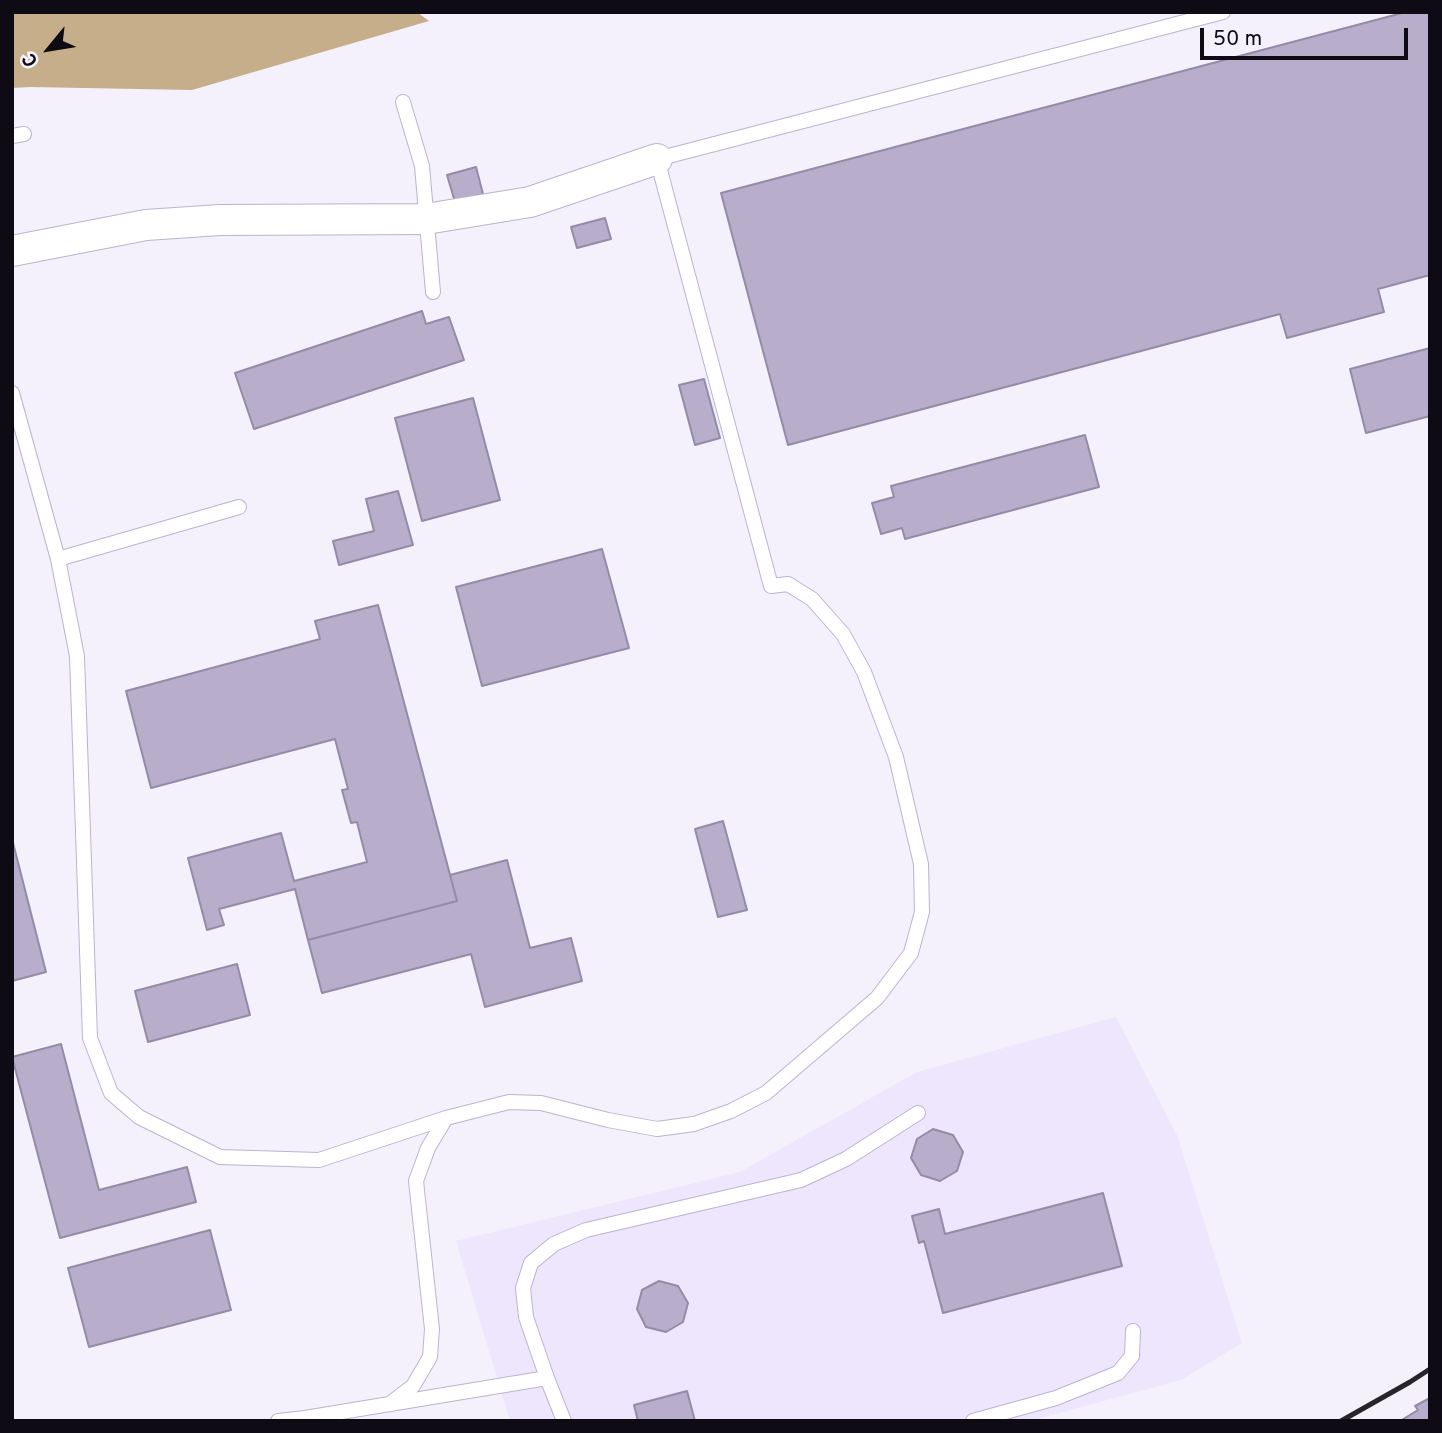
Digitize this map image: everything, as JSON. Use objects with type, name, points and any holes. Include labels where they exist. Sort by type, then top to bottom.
[{"type":"street","points":[[12,251],[146,225],[220,220],[426,219],[530,202],[657,159]]},
{"type":"lane","points":[[12,393],[58,559],[77,656],[90,1038],[111,1093],[139,1117],[220,1157],[319,1160],[446,1118],[509,1102],[541,1104],[608,1121],[657,1129],[694,1124],[731,1111],[766,1093],[877,998],[911,953],[922,912],[921,864],[896,757],[864,672],[843,634],[812,599],[788,584],[771,586],[657,159],[1223,12]]},
{"type":"lane","points":[[403,103],[422,166],[433,292]]},
{"type":"lane","points":[[58,559],[239,507]]},
{"type":"lane","points":[[564,1421],[526,1317],[523,1288],[531,1263],[554,1244],[586,1230],[801,1180],[845,1159],[918,1112]]},
{"type":"lane","points":[[392,1402],[413,1386],[430,1357],[432,1329],[416,1181],[428,1148],[446,1118]]},
{"type":"lane","points":[[973,1421],[1056,1398],[1118,1373],[1132,1356],[1133,1331]]},
{"type":"lane","points":[[278,1421],[547,1378]]},
{"type":"shaded area","points":[[12,12],[417,12],[429,21],[192,90],[12,88]]},
{"type":"shaded area","points":[[1116,1017],[1177,1135],[1242,1343],[1181,1380],[1030,1421],[510,1421],[456,1241],[740,1172],[917,1072]]},
{"type":"building","points":[[1406,12],[1430,12],[1430,275],[1378,289],[1384,312],[1287,338],[1280,314],[788,445],[721,193]]},
{"type":"building","points":[[476,167],[483,194],[455,202],[447,175]]},
{"type":"building","points":[[605,218],[611,239],[577,248],[571,227]]},
{"type":"building","points":[[422,311],[426,324],[449,317],[464,360],[254,429],[235,373]]},
{"type":"building","points":[[1430,348],[1430,416],[1366,433],[1350,369]]},
{"type":"building","points":[[704,379],[720,438],[695,445],[679,385]]},
{"type":"building","points":[[473,398],[500,500],[422,521],[395,418]]},
{"type":"building","points":[[1085,435],[1099,487],[905,539],[902,528],[881,534],[872,503],[894,497],[891,486]]},
{"type":"building","points":[[398,491],[413,545],[339,565],[333,541],[374,531],[366,499]]},
{"type":"building","points":[[602,549],[629,648],[482,686],[456,587]]},
{"type":"building","points":[[378,605],[457,901],[308,940],[295,889],[219,909],[224,925],[207,930],[188,858],[281,833],[294,881],[367,862],[357,822],[351,823],[342,790],[348,789],[335,739],[151,788],[126,691],[320,639],[315,621]]},
{"type":"building","points":[[723,821],[747,910],[718,917],[695,829]]},
{"type":"building","points":[[12,839],[46,972],[12,981]]},
{"type":"building","points":[[507,860],[530,948],[571,938],[582,981],[485,1007],[471,954],[322,993],[308,940],[457,901],[450,875]]},
{"type":"building","points":[[237,964],[250,1015],[148,1042],[135,991]]},
{"type":"building","points":[[61,1044],[99,1190],[187,1167],[196,1202],[60,1238],[12,1057]]},
{"type":"building","points":[[933,1129],[953,1135],[963,1152],[957,1171],[940,1181],[921,1175],[911,1158],[917,1139]]},
{"type":"building","points":[[1103,1193],[1122,1266],[943,1313],[924,1241],[919,1243],[912,1216],[939,1209],[945,1234]]},
{"type":"building","points":[[210,1230],[231,1310],[89,1347],[68,1268]]},
{"type":"building","points":[[659,1281],[678,1286],[688,1303],[683,1322],[666,1332],[646,1327],[637,1309],[642,1290]]},
{"type":"building","points":[[687,1391],[695,1421],[638,1421],[634,1405]]},
{"type":"building","points":[[1430,1398],[1430,1421],[1400,1421],[1418,1410],[1415,1406]]},
{"type":"railway","points":[[1341,1421],[1430,1369]]}]
